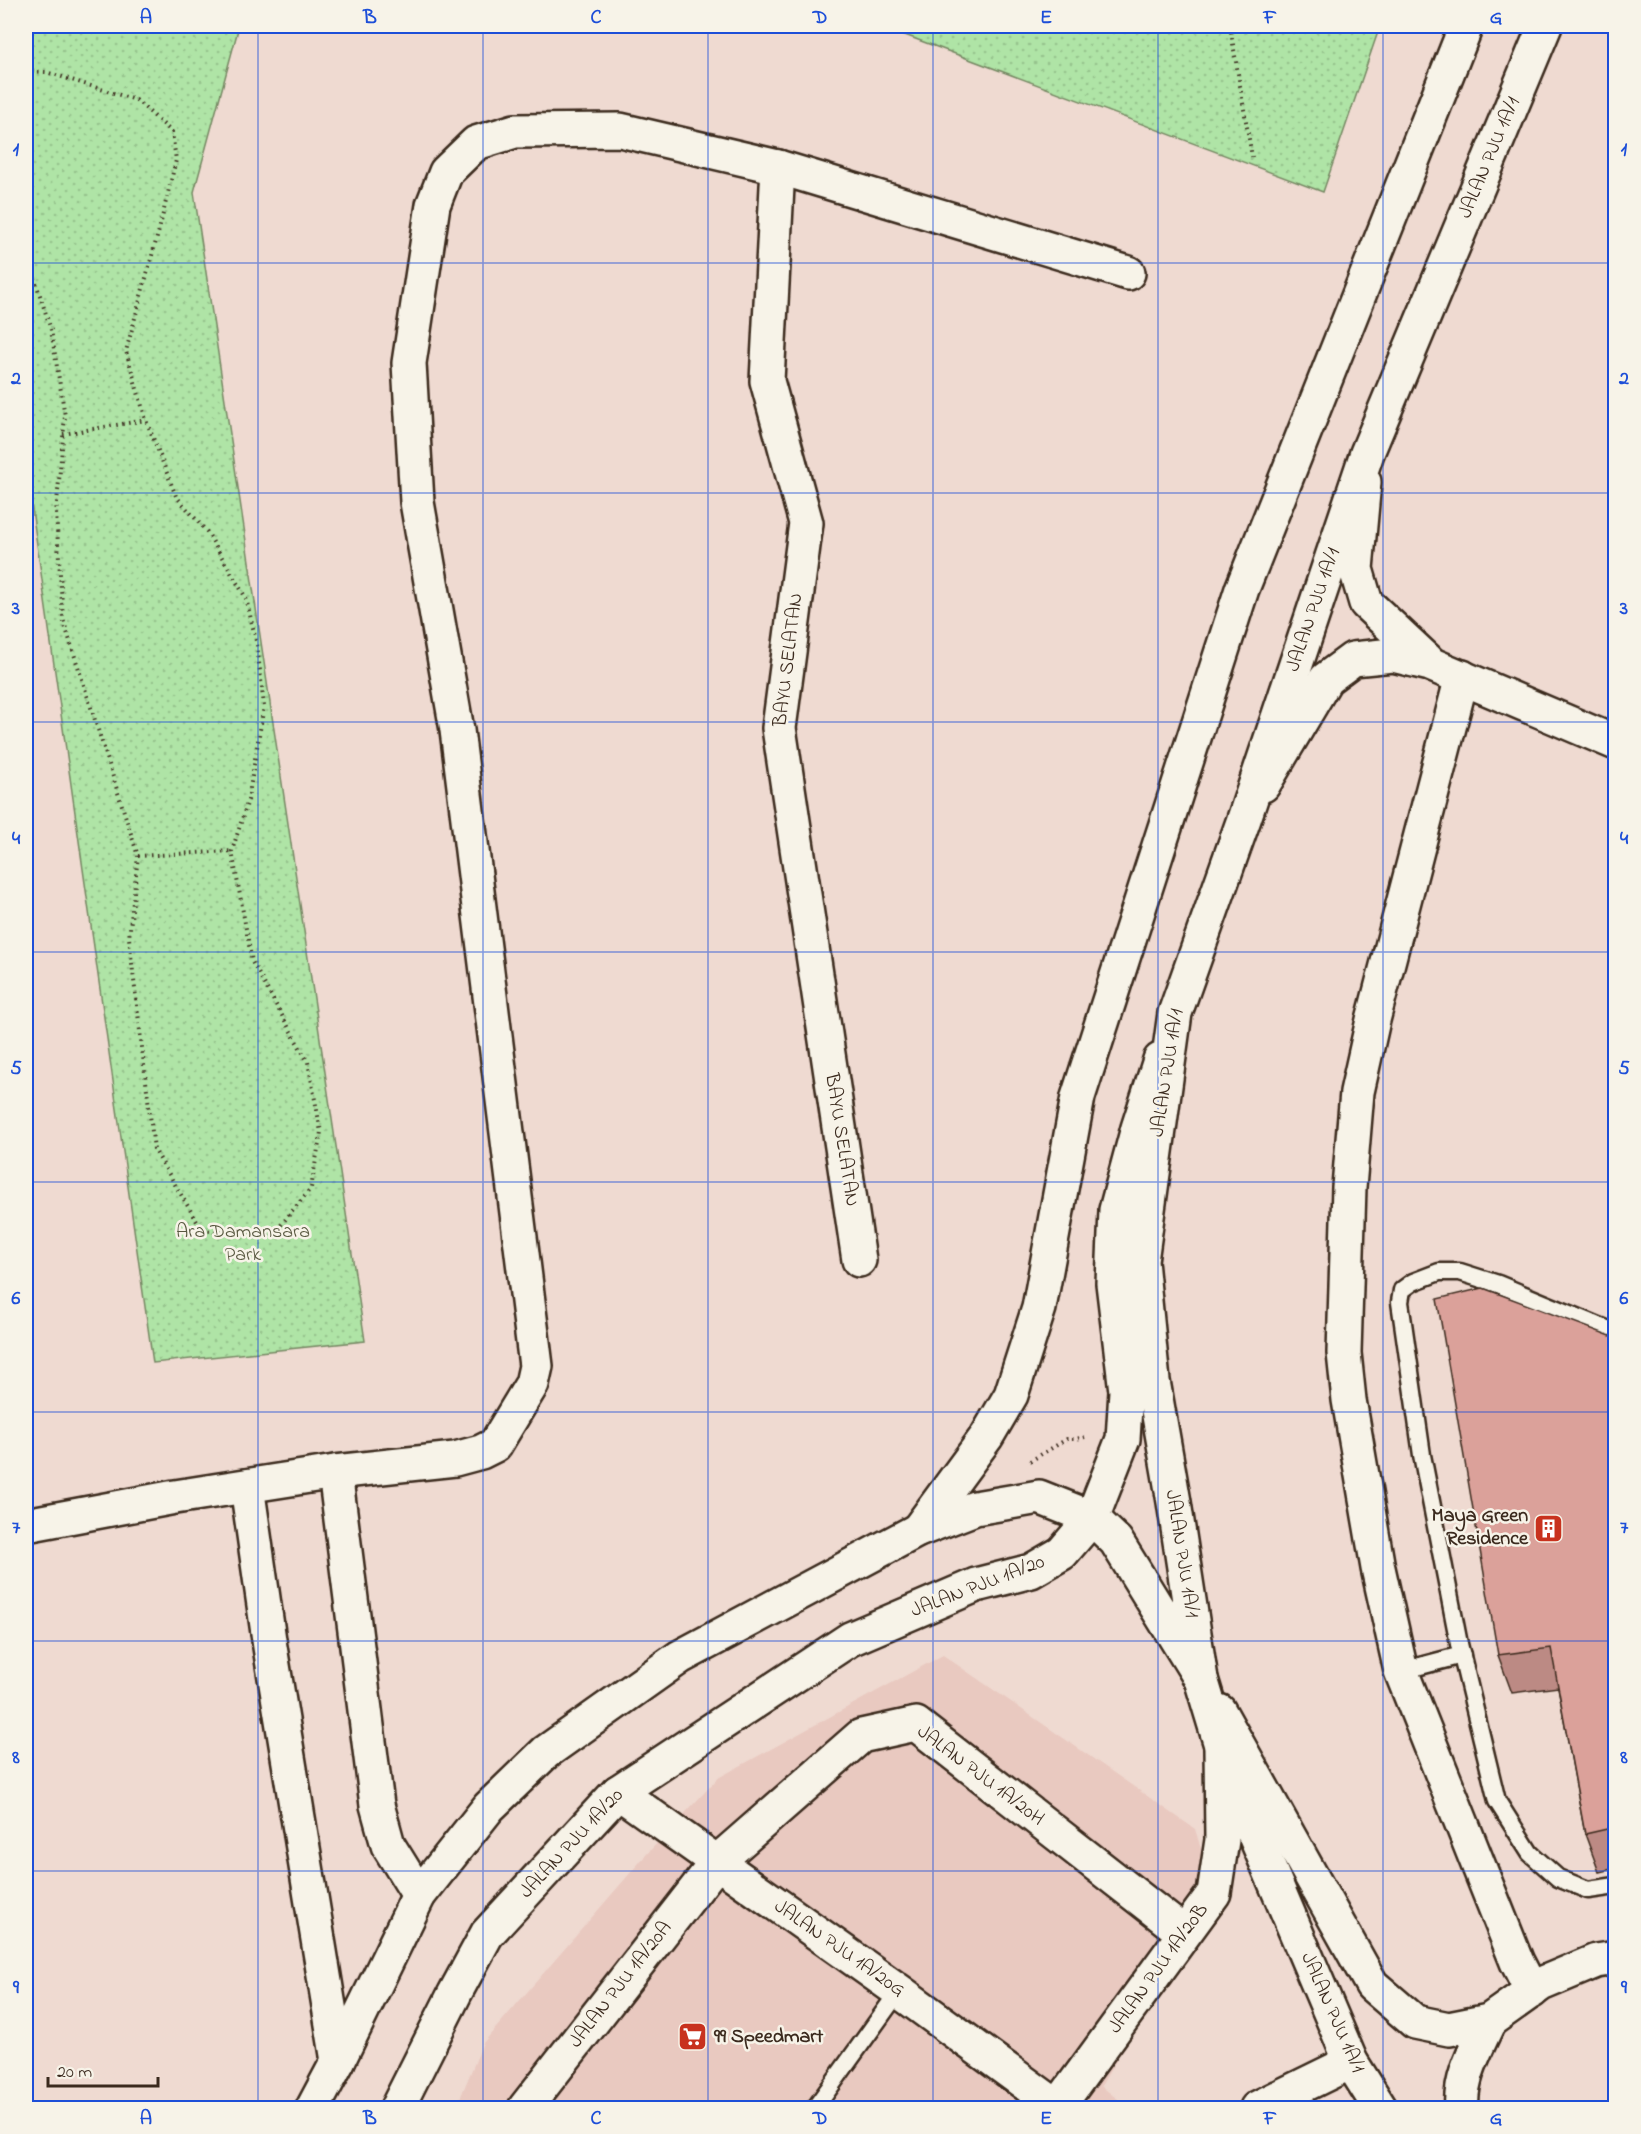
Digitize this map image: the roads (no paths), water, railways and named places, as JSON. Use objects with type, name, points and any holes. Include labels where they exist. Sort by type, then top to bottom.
[{"type":"street","points":[[918,1530],[987,1436],[1011,1395],[1039,1308],[1078,1097],[1242,589],[1466,26]]},
{"type":"street","name":"JALAN PJU 1A/1","points":[[1380,2109],[1351,2062],[1254,1833],[1220,1742],[1201,1679],[1153,1381],[1141,1261],[1175,1013],[1244,819],[1366,453],[1545,26]]},
{"type":"street","points":[[26,1526],[175,1497],[335,1473],[455,1459],[481,1452],[495,1445],[532,1384],[536,1366],[457,730],[417,502],[409,363],[433,205],[446,172],[476,143],[515,132],[620,130],[778,167],[1128,273]]},
{"type":"street","name":"BAYU SELATAN","points":[[778,167],[767,381],[806,524],[779,728],[859,1260]]},
{"type":"street","points":[[1366,453],[1356,569],[1366,603],[1430,663]]},
{"type":"street","points":[[1244,819],[1326,679],[1353,659],[1393,654],[1430,663],[1616,743]]},
{"type":"street","points":[[1462,677],[1373,1020],[1357,1092],[1349,1187],[1344,1353],[1349,1400],[1378,1568],[1401,1671],[1517,1962],[1532,1991]]},
{"type":"street","name":"JALAN PJU 1A/20","points":[[397,2109],[454,1993],[488,1934],[618,1792],[850,1639],[976,1585],[1031,1571],[1062,1553],[1092,1518],[1123,1439],[1126,1390],[1113,1283],[1116,1210],[1138,1128],[1175,1013]]},
{"type":"street","points":[[335,1473],[377,1805],[388,1845],[419,1895]]},
{"type":"street","points":[[247,1486],[270,1647],[338,2061]]},
{"type":"street","points":[[313,2109],[419,1895],[489,1808],[546,1752],[680,1657],[918,1530],[975,1508],[1039,1497],[1092,1518],[1116,1541],[1201,1679],[1372,1985],[1415,2022],[1449,2029],[1489,2021],[1541,1984],[1570,1970],[1596,1961],[1616,1958]]},
{"type":"street","name":"JALAN PJU 1A/20H","points":[[717,1862],[861,1736],[916,1724],[1184,1934]]},
{"type":"street","name":"JALAN PJU 1A/20B","points":[[1058,2108],[1214,1893],[1222,1840],[1220,1742]]},
{"type":"street","name":"JALAN PJU 1A/20G","points":[[618,1792],[899,1991],[1058,2108]]},
{"type":"street","name":"JALAN PJU 1A/20A","points":[[525,2109],[717,1862]]},
{"type":"street","points":[[1462,2109],[1461,2095],[1470,2066],[1489,2021]]},
{"type":"street","points":[[1257,2109],[1351,2062]]},
{"type":"lane","points":[[1616,1333],[1498,1284],[1460,1272],[1439,1272],[1413,1282],[1402,1290],[1400,1302],[1402,1325],[1422,1455],[1462,1656],[1497,1801],[1530,1853],[1558,1878],[1588,1890],[1616,1886]]},
{"type":"lane","points":[[1401,1671],[1462,1656]]},
{"type":"lane","points":[[815,2109],[899,1991]]},
{"type":"place","name":"Maya Green Residence","points":[[1549,1528]]},
{"type":"place","name":"99 Speedmart","points":[[693,2037]]},
{"type":"park label","name":"Ara Damansara Park","points":[[243,1244]]}]
